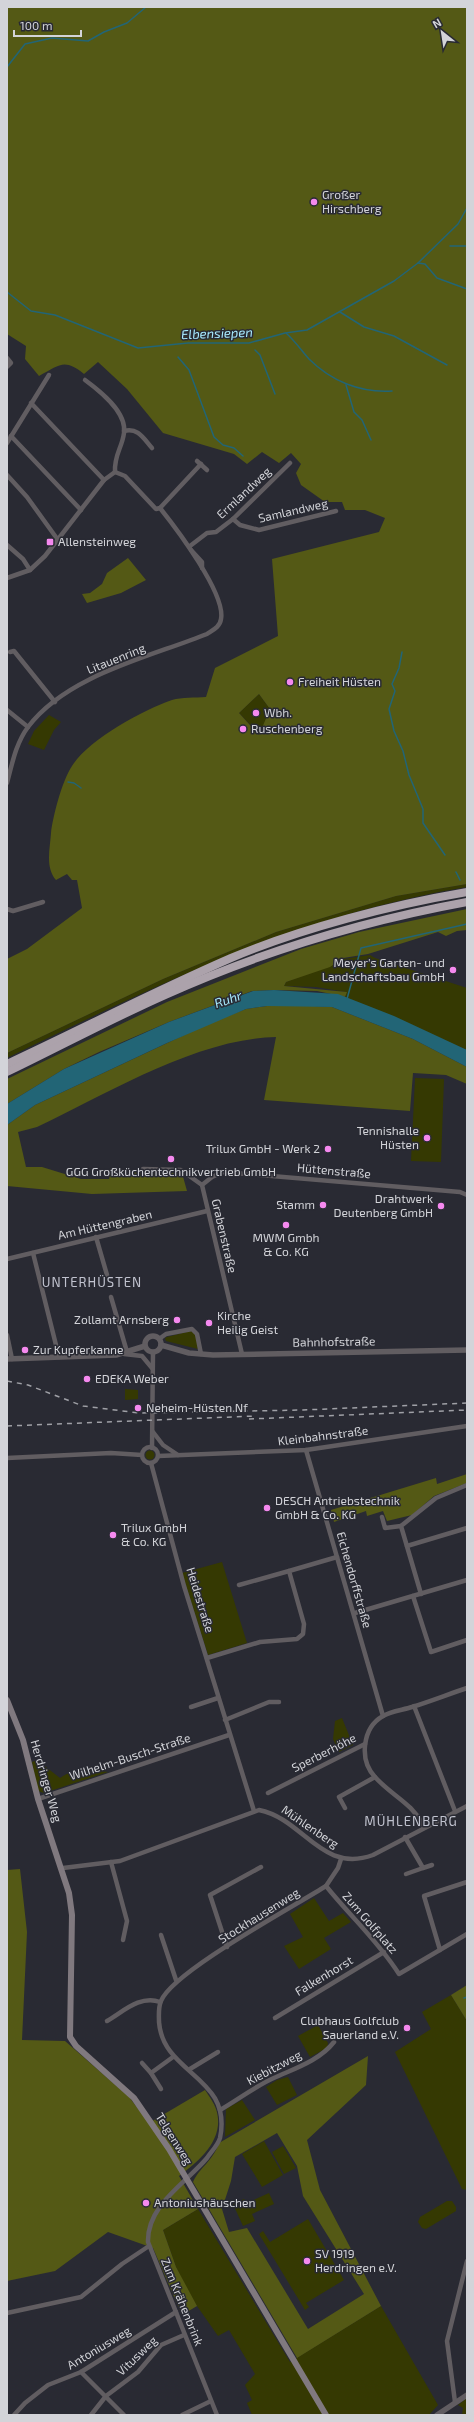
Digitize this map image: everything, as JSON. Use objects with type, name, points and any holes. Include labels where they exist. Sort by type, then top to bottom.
[{"type":"highway","points":[[7,1064],[233,957],[294,936],[386,908],[467,892]]},
{"type":"highway","points":[[7,1072],[165,995],[299,943],[388,918],[467,902]]},
{"type":"main road","name":"Herdringer Weg","points":[[7,1700],[23,1740],[38,1799],[63,1868]]},
{"type":"main road","name":"Telgenweg","points":[[63,1868],[72,1915],[70,2037],[76,2046],[134,2098],[186,2179],[326,2415]]},
{"type":"street","points":[[7,358],[11,363],[7,368]]},
{"type":"street","points":[[7,443],[49,375]]},
{"type":"street","points":[[7,578],[30,570],[58,540],[104,480],[115,472],[115,460],[124,431],[120,416],[112,404],[85,380]]},
{"type":"street","points":[[31,404],[104,480]]},
{"type":"street","points":[[124,431],[130,429],[139,432],[152,448]]},
{"type":"street","points":[[11,436],[81,510]]},
{"type":"street","points":[[160,508],[199,462],[207,470]]},
{"type":"street","name":"Ermlandweg","points":[[190,548],[207,533],[216,532],[233,519],[290,463]]},
{"type":"street","name":"Litauenring","points":[[7,783],[18,745],[28,727],[55,702],[89,680],[217,628],[221,620],[220,609],[215,592],[202,568],[202,562],[160,508],[156,509],[126,476],[115,472]]},
{"type":"street","points":[[7,475],[27,497],[58,540]]},
{"type":"street","name":"Samlandweg","points":[[233,519],[240,525],[259,530],[336,510]]},
{"type":"street","points":[[7,544],[23,559],[30,570]]},
{"type":"street","points":[[10,652],[14,652],[55,702]]},
{"type":"street","points":[[7,710],[28,727]]},
{"type":"street","points":[[7,909],[13,911],[43,902]]},
{"type":"street","name":"Grabenstraße","points":[[143,1169],[181,1170],[202,1185],[242,1354]]},
{"type":"street","name":"Hüttenstraße","points":[[202,1185],[212,1177],[223,1172],[460,1192],[467,1195]]},
{"type":"street","name":"Am Hüttengraben","points":[[7,1259],[207,1211]]},
{"type":"street","points":[[96,1237],[107,1274]]},
{"type":"street","points":[[33,1253],[59,1357]]},
{"type":"street","points":[[111,1297],[125,1353]]},
{"type":"street","points":[[145,1346],[146,1340],[150,1337],[159,1339],[166,1334],[192,1329],[197,1334],[201,1354]]},
{"type":"street","points":[[7,1336],[9,1359],[125,1353],[140,1355],[152,1368]]},
{"type":"street","points":[[153,1352],[159,1349],[161,1345],[159,1339]]},
{"type":"street","name":"Bahnhofstraße","points":[[161,1345],[201,1354],[467,1350]]},
{"type":"street","points":[[125,1353],[145,1346]]},
{"type":"street","points":[[145,1346],[153,1352]]},
{"type":"street","points":[[152,1448],[153,1352]]},
{"type":"street","name":"Kleinbahnstraße","points":[[158,1456],[306,1450],[467,1426]]},
{"type":"street","points":[[153,1432],[163,1446],[180,1456]]},
{"type":"street","points":[[152,1448],[157,1452],[158,1456],[151,1463],[145,1461],[142,1455],[146,1449],[152,1448]]},
{"type":"street","name":"Eichendorffstraße","points":[[306,1450],[383,1716]]},
{"type":"street","points":[[7,1458],[111,1453],[142,1455]]},
{"type":"street","name":"Heidestraße","points":[[151,1463],[183,1583],[207,1658],[229,1735],[254,1811]]},
{"type":"street","points":[[382,1517],[385,1528],[401,1526],[436,1498],[467,1485]]},
{"type":"street","points":[[401,1526],[421,1594]]},
{"type":"street","points":[[407,1546],[467,1528]]},
{"type":"street","points":[[239,1585],[337,1557]]},
{"type":"street","points":[[207,1658],[260,1642],[293,1641],[300,1637],[304,1631],[304,1624],[289,1571]]},
{"type":"street","points":[[354,1613],[467,1580]]},
{"type":"street","points":[[413,1596],[431,1652],[467,1640]]},
{"type":"street","points":[[383,1716],[466,1689]]},
{"type":"street","points":[[191,1707],[218,1698]]},
{"type":"street","points":[[225,1720],[269,1702],[279,1702]]},
{"type":"street","points":[[414,1706],[455,1811]]},
{"type":"street","name":"Sperberhöhe","points":[[268,1793],[365,1744],[372,1726],[383,1716]]},
{"type":"street","name":"Wilhelm-Busch-Straße","points":[[38,1799],[229,1735]]},
{"type":"street","points":[[365,1744],[369,1768],[375,1777],[416,1812],[424,1826]]},
{"type":"street","points":[[345,1808],[339,1797],[375,1777]]},
{"type":"street","name":"Mühlenberg","points":[[254,1811],[273,1814],[341,1859],[366,1858],[424,1826],[467,1806]]},
{"type":"street","points":[[63,1868],[112,1862],[162,1846],[254,1811]]},
{"type":"street","points":[[405,1837],[423,1868]]},
{"type":"street","name":"Stockhausenweg","points":[[160,2002],[176,1980],[326,1886],[338,1868],[341,1859]]},
{"type":"street","points":[[112,1862],[127,1920],[123,1940]]},
{"type":"street","points":[[406,1874],[432,1865]]},
{"type":"street","points":[[227,1947],[210,1895],[261,1867]]},
{"type":"street","points":[[467,1882],[424,1896],[440,1950],[467,1934]]},
{"type":"street","name":"Zum Golfplatz","points":[[326,1886],[346,1912],[384,1952],[399,1974],[440,1950]]},
{"type":"street","points":[[161,1935],[176,1980]]},
{"type":"street","name":"Falkenhorst","points":[[275,2018],[384,1952]]},
{"type":"street","points":[[107,2021],[138,2002],[150,1998],[160,2002],[160,2030],[166,2048],[173,2057],[190,2069],[212,2092],[220,2110],[222,2127],[219,2141],[186,2179]]},
{"type":"street","name":"Kiebitzweg","points":[[220,2110],[276,2077],[290,2072],[328,2050],[334,2042]]},
{"type":"street","points":[[190,2069],[218,2052]]},
{"type":"street","points":[[151,2073],[173,2057]]},
{"type":"street","points":[[142,2063],[151,2073],[160,2089]]},
{"type":"street","name":"Zum Krähenbrink","points":[[186,2179],[166,2199],[150,2224],[148,2236],[149,2246],[217,2415]]},
{"type":"street","points":[[7,2313],[81,2297],[122,2264],[149,2246]]},
{"type":"street","points":[[455,2402],[447,2341],[467,2261]]},
{"type":"street","name":"Antoniusweg","points":[[14,2415],[25,2402],[48,2385],[81,2372],[176,2312]]},
{"type":"street","name":"Vitusweg","points":[[91,2415],[106,2396],[138,2372],[161,2345],[184,2334]]},
{"type":"street","points":[[81,2372],[124,2415]]},
{"type":"street","points":[[437,2415],[467,2395]]},
{"type":"street","points":[[182,2415],[211,2401]]},
{"type":"green space","points":[[7,7],[467,7],[467,884],[396,896],[276,932],[163,979],[7,1053],[7,959],[27,949],[82,908],[77,880],[72,880],[67,874],[56,880],[49,864],[51,833],[58,799],[68,772],[72,766],[90,746],[132,718],[172,700],[206,697],[215,668],[278,636],[272,559],[379,532],[385,518],[365,510],[345,510],[342,502],[325,502],[301,485],[296,473],[301,464],[291,453],[279,463],[262,452],[247,464],[234,454],[163,433],[127,389],[98,362],[84,374],[71,366],[62,365],[57,366],[39,376],[25,359],[26,346],[7,334]],"holes":[[[259,694],[270,709],[259,735],[239,713]]]},
{"type":"green space","points":[[128,558],[146,580],[121,593],[87,603],[82,594],[90,593],[102,584],[107,573]]},
{"type":"green space","points":[[259,694],[270,709],[260,735],[239,713]]},
{"type":"green space","points":[[49,715],[61,722],[54,730],[44,750],[28,744],[34,731]]},
{"type":"green space","points":[[467,884],[467,887],[405,899],[345,915],[287,934],[231,955],[119,1004],[7,1058],[7,1053],[163,979],[276,932],[396,896]]},
{"type":"green space","points":[[467,909],[467,930],[457,931],[446,936],[438,932],[368,954],[337,959],[336,963],[330,967],[286,982],[284,986],[347,992],[345,997],[317,991],[252,991],[169,1022],[99,1052],[64,1069],[7,1104],[7,1079],[167,1002],[301,949],[359,932]]},
{"type":"green space","points":[[370,955],[375,958],[467,988],[467,1050],[345,997],[346,992],[316,987],[284,986],[286,982],[336,963],[337,960]]},
{"type":"green space","points":[[296,1005],[332,1007],[413,1039],[467,1067],[467,1084],[446,1075],[413,1073],[410,1111],[264,1100],[276,1037],[246,1040],[215,1047],[184,1057],[122,1084],[37,1127],[18,1132],[26,1167],[42,1167],[81,1179],[109,1179],[111,1172],[182,1173],[187,1191],[92,1194],[7,1186],[7,1125],[35,1105],[212,1022],[246,1009],[267,1006]]},
{"type":"green space","name":"Tennishalle Hüsten","points":[[415,1078],[444,1079],[441,1162],[411,1161]]},
{"type":"green space","points":[[191,1331],[196,1333],[198,1349],[166,1341],[165,1338],[167,1337]]},
{"type":"green space","points":[[125,1389],[138,1390],[138,1399],[125,1400]]},
{"type":"green space","points":[[148,1451],[152,1451],[154,1455],[152,1459],[148,1459],[146,1457],[146,1453]]},
{"type":"green space","points":[[467,1474],[467,1483],[434,1496],[412,1515],[387,1521],[383,1511],[367,1516],[366,1511],[334,1522],[331,1510],[436,1478],[437,1484]]},
{"type":"green space","points":[[222,1562],[247,1643],[208,1655],[182,1573]]},
{"type":"green space","points":[[342,1718],[353,1745],[339,1752],[333,1739],[335,1721]]},
{"type":"green space","points":[[40,1759],[42,1764],[60,1778],[65,1774],[77,1770],[108,1772],[44,1793],[38,1791],[32,1762]]},
{"type":"green space","points":[[20,1869],[27,1932],[22,2040],[65,2041],[129,2097],[149,2123],[205,2090],[216,2109],[218,2120],[214,2139],[202,2156],[179,2176],[198,2209],[163,2230],[176,2267],[197,2306],[182,2315],[153,2248],[108,2232],[55,2271],[7,2281],[7,1870]]},
{"type":"green space","points":[[314,1898],[329,1921],[343,1913],[351,1922],[324,1938],[331,1949],[299,1969],[284,1946],[303,1937],[290,1914]]},
{"type":"green space","points":[[467,1985],[467,2021],[451,1995]]},
{"type":"green space","points":[[451,1995],[467,2021],[467,2190],[462,2189],[395,2052],[431,2029],[422,2012]]},
{"type":"green space","points":[[318,2025],[328,2043],[327,2048],[310,2057],[298,2036]]},
{"type":"green space","points":[[368,2056],[366,2085],[307,2140],[320,2190],[381,2306],[297,2358],[193,2182],[213,2155],[219,2143]],"holes":[[[277,2133],[297,2166],[303,2196],[364,2294],[308,2329],[247,2228],[229,2232],[222,2209],[231,2181],[235,2157]]]},
{"type":"green space","points":[[288,2077],[297,2095],[277,2105],[266,2087],[277,2080]]},
{"type":"green space","points":[[242,2100],[255,2120],[225,2137],[226,2109]]},
{"type":"green space","points":[[264,2141],[283,2175],[262,2187],[242,2154]]},
{"type":"green space","points":[[283,2146],[296,2168],[284,2174],[272,2152]]},
{"type":"green space","points":[[269,2193],[274,2204],[252,2214],[255,2221],[243,2226],[233,2204],[244,2199],[247,2203]]},
{"type":"green space","points":[[447,2201],[452,2201],[456,2207],[456,2211],[426,2229],[422,2228],[418,2222],[420,2217]]},
{"type":"green space","points":[[198,2209],[290,2362],[381,2306],[438,2405],[429,2415],[252,2415],[247,2403],[252,2400],[245,2385],[255,2374],[229,2330],[218,2336],[190,2296],[176,2267],[163,2230]]},
{"type":"green space","name":"SV 1919 Herdringen e.V.","points":[[308,2219],[344,2280],[306,2303],[309,2307],[305,2310],[259,2234],[263,2231],[270,2242]]},
{"type":"green space","points":[[467,2398],[467,2415],[462,2415],[463,2408],[458,2405]]},
{"type":"water","points":[[274,990],[338,994],[394,1016],[467,1050],[467,1067],[413,1039],[332,1007],[267,1006],[246,1009],[167,1043],[35,1105],[7,1125],[7,1104],[64,1069],[169,1022],[253,991]]},
{"type":"waterway","points":[[7,67],[25,44],[52,38],[88,41],[104,32],[127,23],[146,7]]},
{"type":"waterway","name":"Elbensiepen","points":[[7,292],[31,311],[55,315],[138,348],[188,343],[249,343],[285,333],[307,330],[394,281],[418,263],[458,224],[467,208]]},
{"type":"waterway","points":[[450,246],[467,246]]},
{"type":"waterway","points":[[418,263],[425,264],[437,278],[467,289]]},
{"type":"waterway","points":[[340,312],[364,327],[394,336],[447,365]]},
{"type":"waterway","points":[[286,333],[309,359],[327,374],[336,379],[357,388],[392,391]]},
{"type":"waterway","points":[[255,350],[260,355],[275,394]]},
{"type":"waterway","points":[[178,357],[189,370],[214,437],[223,445],[234,448],[243,456]]},
{"type":"waterway","points":[[346,385],[354,412],[362,420],[371,440]]},
{"type":"waterway","points":[[402,652],[399,668],[392,684],[395,691],[389,709],[394,731],[403,751],[409,775],[423,809],[423,823],[445,855]]},
{"type":"waterway","points":[[68,782],[74,783],[81,788]]},
{"type":"waterway","points":[[456,872],[460,880]]},
{"type":"waterway","points":[[347,999],[361,948],[467,924]]},
{"type":"railway","points":[[7,1381],[28,1385],[83,1406],[139,1413],[303,1410],[467,1403]]},
{"type":"railway","points":[[249,1419],[467,1410]]},
{"type":"railway","points":[[7,1426],[255,1416]]},
{"type":"place","name":"Großer Hirschberg","points":[[314,202]]},
{"type":"place","name":"Allensteinweg","points":[[50,542]]},
{"type":"place","name":"Freiheit Hüsten","points":[[290,682]]},
{"type":"place","name":"Wbh.","points":[[256,713]]},
{"type":"place","name":"Ruschenberg","points":[[243,729]]},
{"type":"place","name":"Meyer's Garten- und Landschaftsbau GmbH","points":[[453,970]]},
{"type":"place","name":"Tennishalle Hüsten","points":[[427,1138]]},
{"type":"place","name":"Trilux GmbH - Werk 2","points":[[328,1149]]},
{"type":"place","name":"GGG Großküchentechnikvertrieb GmbH","points":[[171,1159]]},
{"type":"place","name":"Stamm","points":[[323,1205]]},
{"type":"place","name":"Drahtwerk Deutenberg GmbH","points":[[441,1206]]},
{"type":"place","name":"MWM Gmbh & Co. KG","points":[[286,1225]]},
{"type":"place","name":"Zollamt Arnsberg","points":[[177,1320]]},
{"type":"place","name":"Kirche Heilig Geist","points":[[209,1323]]},
{"type":"place","name":"Zur Kupferkanne","points":[[25,1350]]},
{"type":"place","name":"EDEKA Weber","points":[[87,1379]]},
{"type":"place","name":"Neheim-Hüsten Nf","points":[[138,1408]]},
{"type":"place","name":"DESCH Antriebstechnik GmbH & Co. KG","points":[[267,1508]]},
{"type":"place","name":"Trilux GmbH & Co. KG","points":[[113,1535]]},
{"type":"place","name":"Clubhaus Golfclub Sauerland e.V.","points":[[407,2028]]},
{"type":"place","name":"Antoniushäuschen","points":[[146,2203]]},
{"type":"place","name":"SV 1919 Herdringen e.V.","points":[[307,2261]]},
{"type":"district","name":"UNTERHÜSTEN","points":[[92,1282]]},
{"type":"district","name":"MÜHLENBERG","points":[[411,1821]]},
{"type":"water label","name":"Ruhr","points":[[228,999]]}]
